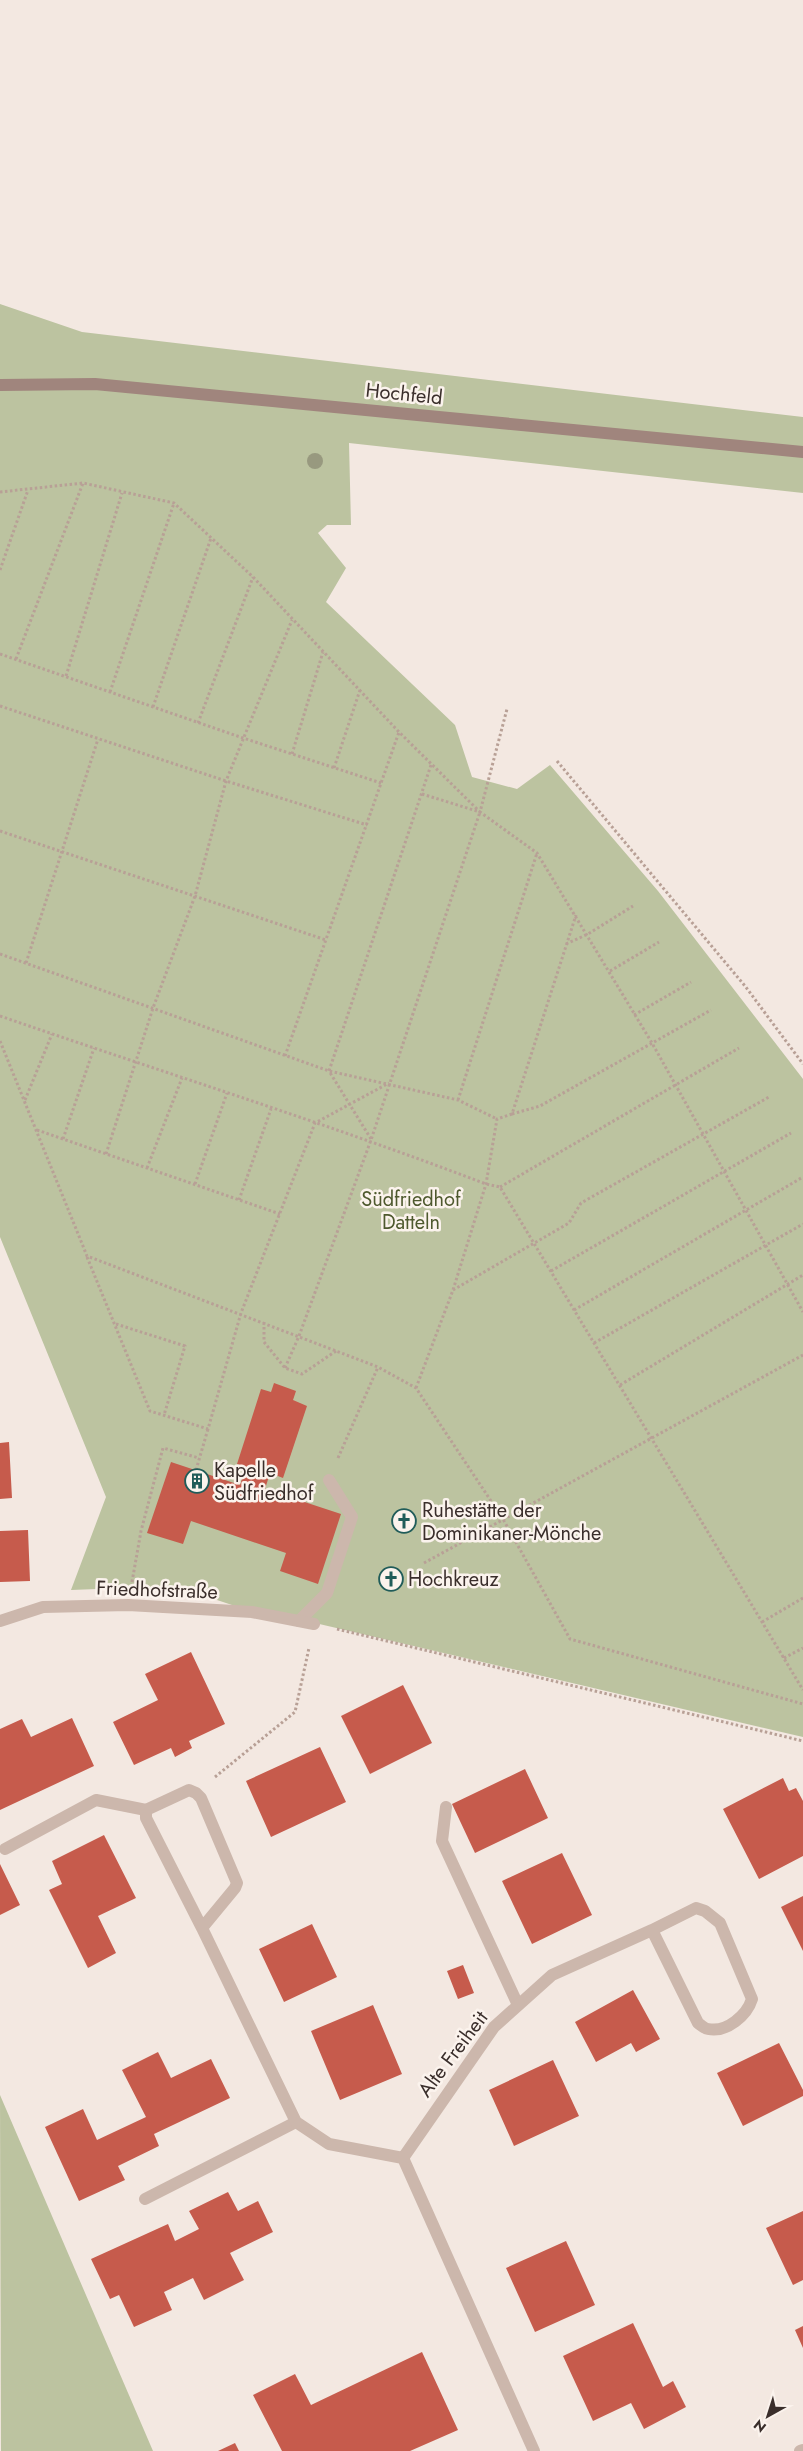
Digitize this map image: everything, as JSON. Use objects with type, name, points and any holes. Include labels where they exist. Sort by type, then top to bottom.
[{"type":"street","name":"Hochfeld","points":[[0,385],[95,384],[803,452]]},
{"type":"street","points":[[299,1621],[326,1593],[352,1516],[329,1480]]},
{"type":"street","name":"Friedhofstraße","points":[[0,1620],[44,1607],[128,1605],[252,1612],[314,1624]]},
{"type":"street","points":[[5,1849],[96,1800],[146,1810],[189,1790],[201,1798],[237,1882],[235,1888],[202,1928]]},
{"type":"street","points":[[446,1807],[442,1841],[518,2005]]},
{"type":"street","points":[[146,1810],[146,1818],[202,1928],[296,2122],[329,2144],[403,2158],[534,2451]]},
{"type":"street","name":"Alte Freiheit","points":[[403,2158],[494,2026],[552,1975],[696,1908],[705,1911],[720,1923],[752,1999],[749,2008],[740,2018],[727,2026],[708,2029],[698,2023],[652,1930]]},
{"type":"street","points":[[145,2199],[296,2122]]},
{"type":"path","points":[[16,659],[83,483]]},
{"type":"path","points":[[0,492],[83,483],[174,504],[253,578],[431,765],[480,812],[537,853],[576,914],[652,1043],[803,1312]]},
{"type":"path","points":[[0,570],[28,490]]},
{"type":"path","points":[[66,676],[122,493]]},
{"type":"path","points":[[110,692],[174,504]]},
{"type":"path","points":[[153,707],[211,538]]},
{"type":"path","points":[[198,723],[253,578]]},
{"type":"path","points":[[106,1154],[153,1008],[195,896],[226,782],[292,620]]},
{"type":"path","points":[[292,754],[323,652]]},
{"type":"path","points":[[0,654],[198,723],[381,783]]},
{"type":"path","points":[[334,768],[360,690]]},
{"type":"path","points":[[0,706],[226,782],[367,825]]},
{"type":"path","points":[[284,1368],[299,1336],[371,1140],[480,812],[507,709]]},
{"type":"path","points":[[285,1056],[399,732]]},
{"type":"path","points":[[26,963],[98,739]]},
{"type":"path","points":[[558,761],[745,986],[803,1064]]},
{"type":"path","points":[[371,1140],[329,1071],[431,765]]},
{"type":"path","points":[[422,794],[480,812]]},
{"type":"path","points":[[0,831],[326,940]]},
{"type":"path","points":[[458,1100],[537,853]]},
{"type":"path","points":[[566,945],[588,934],[633,906]]},
{"type":"path","points":[[512,1114],[576,914]]},
{"type":"path","points":[[610,971],[659,942]]},
{"type":"path","points":[[0,954],[329,1071],[390,1083],[458,1100],[497,1118],[540,1106],[711,1010]]},
{"type":"path","points":[[634,1015],[691,982]]},
{"type":"path","points":[[0,1016],[315,1124],[371,1140],[486,1184],[500,1187],[739,1048]]},
{"type":"path","points":[[25,1101],[52,1034]]},
{"type":"path","points":[[0,1042],[150,1411],[208,1429]]},
{"type":"path","points":[[63,1139],[94,1048]]},
{"type":"path","points":[[147,1168],[182,1078]]},
{"type":"path","points":[[196,1470],[241,1313],[315,1124],[390,1083]]},
{"type":"path","points":[[195,1184],[227,1093]]},
{"type":"path","points":[[453,1290],[569,1223],[581,1203],[769,1097]]},
{"type":"path","points":[[239,1200],[271,1108]]},
{"type":"path","points":[[416,1388],[453,1290],[486,1184],[497,1118]]},
{"type":"path","points":[[37,1130],[280,1214]]},
{"type":"path","points":[[550,1271],[792,1133]]},
{"type":"path","points":[[574,1310],[803,1177]]},
{"type":"path","points":[[500,1187],[803,1690]]},
{"type":"path","points":[[594,1343],[803,1224]]},
{"type":"path","points":[[87,1256],[336,1350],[378,1367],[416,1388],[503,1519],[570,1639],[803,1704]]},
{"type":"path","points":[[620,1385],[803,1276]]},
{"type":"path","points":[[264,1322],[264,1342],[284,1368],[302,1374],[336,1350]]},
{"type":"path","points":[[115,1324],[185,1346],[164,1415]]},
{"type":"path","points":[[424,1563],[803,1356]]},
{"type":"path","points":[[329,1480],[378,1367]]},
{"type":"path","points":[[128,1605],[141,1531],[163,1448],[200,1458]]},
{"type":"path","points":[[762,1622],[803,1598]]},
{"type":"path","points":[[196,1793],[295,1712],[314,1624],[803,1741]]},
{"type":"path","points":[[784,1658],[803,1648]]},
{"type":"green space","name":"Südfriedhof Datteln","points":[[0,304],[82,332],[803,417],[803,493],[349,443],[351,525],[327,525],[318,533],[346,568],[326,602],[455,725],[472,777],[517,789],[550,765],[658,891],[803,1079],[803,1737],[315,1623],[253,1612],[175,1586],[71,1590],[106,1497],[0,1237]]},
{"type":"green space","points":[[0,2095],[153,2451],[1,2451]]},
{"type":"building","name":"Kapelle Südfriedhof","points":[[274,1383],[296,1391],[293,1400],[307,1406],[283,1478],[270,1473],[265,1489],[341,1514],[318,1584],[280,1571],[286,1553],[191,1521],[183,1544],[147,1533],[171,1462],[240,1485],[246,1467],[237,1464],[261,1389],[271,1392]]},
{"type":"building","points":[[9,1442],[12,1498],[0,1499],[0,1443]]},
{"type":"building","points":[[28,1530],[30,1581],[0,1582],[0,1531]]},
{"type":"building","points":[[191,1652],[225,1724],[189,1741],[192,1748],[175,1757],[171,1748],[134,1765],[113,1722],[158,1700],[145,1674]]},
{"type":"building","points":[[403,1685],[432,1743],[370,1774],[341,1716]]},
{"type":"building","points":[[72,1718],[94,1766],[0,1810],[0,1729],[22,1719],[31,1737]]},
{"type":"building","points":[[320,1747],[346,1802],[271,1837],[246,1781]]},
{"type":"building","points":[[525,1769],[548,1818],[475,1853],[452,1804]]},
{"type":"building","points":[[783,1778],[789,1791],[796,1788],[803,1801],[803,1856],[759,1879],[723,1809]]},
{"type":"building","points":[[104,1835],[136,1898],[98,1916],[116,1953],[88,1968],[49,1890],[62,1884],[52,1861]]},
{"type":"building","points":[[562,1853],[592,1915],[532,1944],[502,1881]]},
{"type":"building","points":[[0,1864],[20,1905],[0,1915]]},
{"type":"building","points":[[803,1896],[803,1951],[781,1907]]},
{"type":"building","points":[[312,1924],[337,1977],[284,2002],[259,1949]]},
{"type":"building","points":[[463,1965],[474,1993],[458,1999],[447,1971]]},
{"type":"building","points":[[633,1990],[660,2039],[636,2052],[631,2043],[596,2062],[575,2022]]},
{"type":"building","points":[[373,2005],[402,2074],[340,2100],[311,2031]]},
{"type":"building","points":[[779,2043],[803,2090],[803,2096],[743,2126],[717,2073]]},
{"type":"building","points":[[158,2052],[171,2078],[211,2059],[230,2098],[154,2134],[159,2146],[118,2166],[125,2180],[79,2201],[45,2127],[83,2109],[97,2140],[146,2117],[122,2070]]},
{"type":"building","points":[[553,2060],[579,2116],[514,2146],[489,2090]]},
{"type":"building","points":[[228,2192],[238,2211],[258,2201],[273,2232],[230,2253],[244,2280],[204,2300],[193,2278],[164,2292],[172,2310],[134,2327],[119,2295],[110,2299],[91,2259],[168,2224],[175,2241],[199,2229],[189,2211]]},
{"type":"building","points":[[803,2211],[803,2280],[793,2285],[766,2228]]},
{"type":"building","points":[[566,2241],[595,2305],[535,2332],[506,2268]]},
{"type":"building","points":[[633,2323],[663,2387],[673,2381],[686,2407],[644,2429],[631,2403],[593,2421],[563,2356]]},
{"type":"building","points":[[803,2326],[803,2348],[795,2330]]},
{"type":"building","points":[[422,2352],[458,2430],[410,2451],[282,2451],[253,2395],[295,2374],[311,2405]]},
{"type":"building","points":[[235,2443],[239,2451],[218,2451]]},
{"type":"place","name":"Kapelle Südfriedhof","points":[[197,1481]]},
{"type":"place","name":"Ruhestätte der Dominikaner-Mönche","points":[[404,1521]]},
{"type":"place","name":"Hochkreuz","points":[[391,1579]]}]
